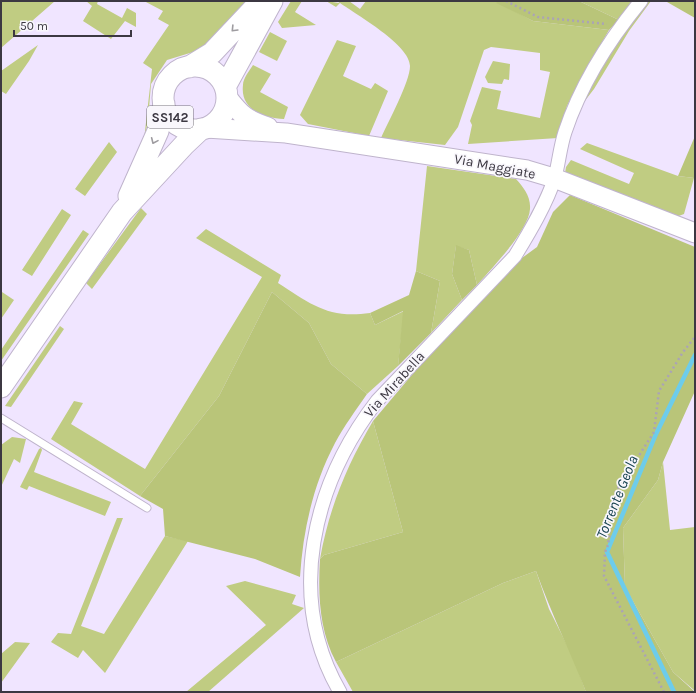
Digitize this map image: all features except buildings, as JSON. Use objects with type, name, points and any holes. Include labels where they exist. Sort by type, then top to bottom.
[{"type":"main road","name":"SS142","points":[[122,212],[158,131],[164,104],[165,89],[169,80],[180,70],[190,67],[212,53],[261,1]]},
{"type":"main road","name":"SS142","points":[[1,387],[122,212],[184,145],[204,128],[215,123],[222,116],[226,106],[226,92],[272,1]]},
{"type":"main road","points":[[190,67],[204,68],[213,72],[220,78],[226,92]]},
{"type":"main road","name":"SS142","points":[[164,104],[168,114],[178,124],[187,128],[204,128]]},
{"type":"street","name":"Via Mirabella","points":[[340,692],[321,652],[310,585],[312,552],[317,520],[325,493],[346,446],[361,422],[377,401],[515,256],[530,231],[554,178],[565,133],[586,80],[621,24],[641,1]]},
{"type":"street","name":"Via Maggiate","points":[[226,92],[239,112],[250,121],[286,133]]},
{"type":"street","name":"Via Maggiate","points":[[204,128],[286,133],[496,164],[527,170],[554,178],[695,233]]},
{"type":"lane","points":[[1,418],[147,508]]},
{"type":"path","points":[[506,1],[538,17],[621,24]]},
{"type":"path","points":[[664,692],[604,576],[605,552],[608,545],[615,493],[654,432],[659,391],[683,352],[695,337]]},
{"type":"green space","points":[[1,1],[55,1],[1,48]]},
{"type":"green space","points":[[86,1],[98,1],[97,4],[122,18],[127,8],[136,13],[136,27],[125,21],[111,39],[83,21],[92,6]]},
{"type":"green space","points":[[144,1],[248,1],[203,49],[167,60],[151,84],[148,121],[144,140],[152,69],[143,63],[169,25],[158,19],[163,11]]},
{"type":"green space","points":[[291,1],[302,1],[295,12],[316,25],[282,28],[278,22]]},
{"type":"green space","points":[[326,1],[339,3],[338,1],[349,1],[360,9],[366,1],[495,1],[533,21],[609,30],[567,106],[558,138],[468,144],[472,125],[470,121],[482,87],[501,91],[497,109],[540,118],[550,72],[540,70],[540,53],[491,47],[484,50],[458,127],[445,145],[381,138],[406,82],[410,66],[408,58],[392,40],[370,23],[340,3],[336,7]]},
{"type":"green space","points":[[498,1],[579,1],[619,20],[609,30],[533,21],[496,3]]},
{"type":"green space","points":[[579,1],[634,1],[619,20]]},
{"type":"green space","points":[[647,1],[651,1],[629,31],[594,89],[584,102],[589,83]]},
{"type":"green space","points":[[695,1],[695,18],[667,2]]},
{"type":"green space","points":[[270,32],[287,41],[277,61],[259,52]]},
{"type":"green space","points":[[337,40],[356,46],[343,76],[371,89],[375,83],[388,91],[369,136],[308,124],[300,115]]},
{"type":"green space","points":[[38,45],[29,61],[6,94],[1,91],[1,71]]},
{"type":"green space","points":[[493,61],[510,64],[509,80],[504,79],[502,84],[488,83],[485,77]]},
{"type":"green space","points":[[253,65],[271,74],[260,92],[288,107],[284,119],[268,117],[254,111],[245,100],[243,93],[243,82]]},
{"type":"green space","points":[[695,136],[695,176],[694,178],[678,176]]},
{"type":"green space","points":[[109,142],[117,152],[85,196],[75,189]]},
{"type":"green space","points":[[587,143],[678,176],[694,178],[684,214],[676,217],[565,173],[566,167],[571,160],[629,184],[634,173],[580,149]]},
{"type":"green space","points":[[427,166],[516,179],[526,192],[530,204],[528,218],[516,238],[477,285],[469,250],[456,246],[452,274],[462,300],[431,333],[440,281],[416,271]]},
{"type":"green space","points":[[570,195],[695,247],[695,391],[663,462],[658,480],[623,528],[625,587],[673,672],[695,692],[586,692],[536,571],[503,583],[336,662],[330,650],[323,625],[319,585],[320,559],[324,555],[403,532],[373,421],[492,280],[537,247],[553,212]]},
{"type":"green space","points":[[141,208],[147,214],[92,289],[86,283]]},
{"type":"green space","points":[[62,209],[71,215],[32,276],[22,270]]},
{"type":"green space","points":[[206,229],[281,275],[278,283],[321,308],[331,312],[343,314],[370,313],[375,325],[404,311],[398,366],[367,394],[331,364],[309,323],[272,292],[219,396],[140,496],[51,439],[74,401],[83,403],[71,424],[145,469],[262,277],[196,238]]},
{"type":"green space","points":[[83,230],[89,234],[1,361],[1,350]]},
{"type":"green space","points":[[456,245],[469,250],[477,285],[462,300],[452,274]]},
{"type":"green space","points":[[416,271],[440,281],[431,333],[398,366],[403,311],[375,325],[370,313],[409,295]]},
{"type":"green space","points":[[2,292],[14,300],[1,319],[1,294]]},
{"type":"green space","points":[[272,292],[309,323],[331,364],[367,394],[350,418],[327,459],[315,491],[310,508],[301,559],[300,577],[255,559],[165,536],[163,509],[140,496],[219,396]]},
{"type":"green space","points":[[60,326],[64,329],[11,407],[5,406]]},
{"type":"green space","points":[[373,421],[403,532],[324,555],[320,559],[328,522],[340,487],[355,454]]},
{"type":"green space","points":[[12,437],[26,439],[20,463],[14,459],[1,487],[1,445]]},
{"type":"green space","points":[[41,448],[42,450],[34,472],[111,502],[105,516],[29,486],[27,490],[20,487],[39,449]]},
{"type":"green space","points":[[663,462],[670,530],[695,527],[695,691],[673,672],[625,587],[623,528],[658,480]]},
{"type":"green space","points":[[117,518],[123,518],[81,626],[104,634],[165,536],[188,541],[105,673],[83,650],[78,658],[51,642],[58,633],[71,634]]},
{"type":"green space","points":[[536,571],[549,609],[573,657],[586,692],[353,692],[336,662],[503,583]]},
{"type":"green space","points":[[245,581],[296,595],[292,604],[304,608],[208,692],[186,692],[266,625],[226,586]]},
{"type":"green space","points":[[15,642],[30,643],[1,683],[1,654]]},
{"type":"waterway","name":"Torrente Geola","points":[[674,692],[607,552],[656,434],[695,355]]}]
